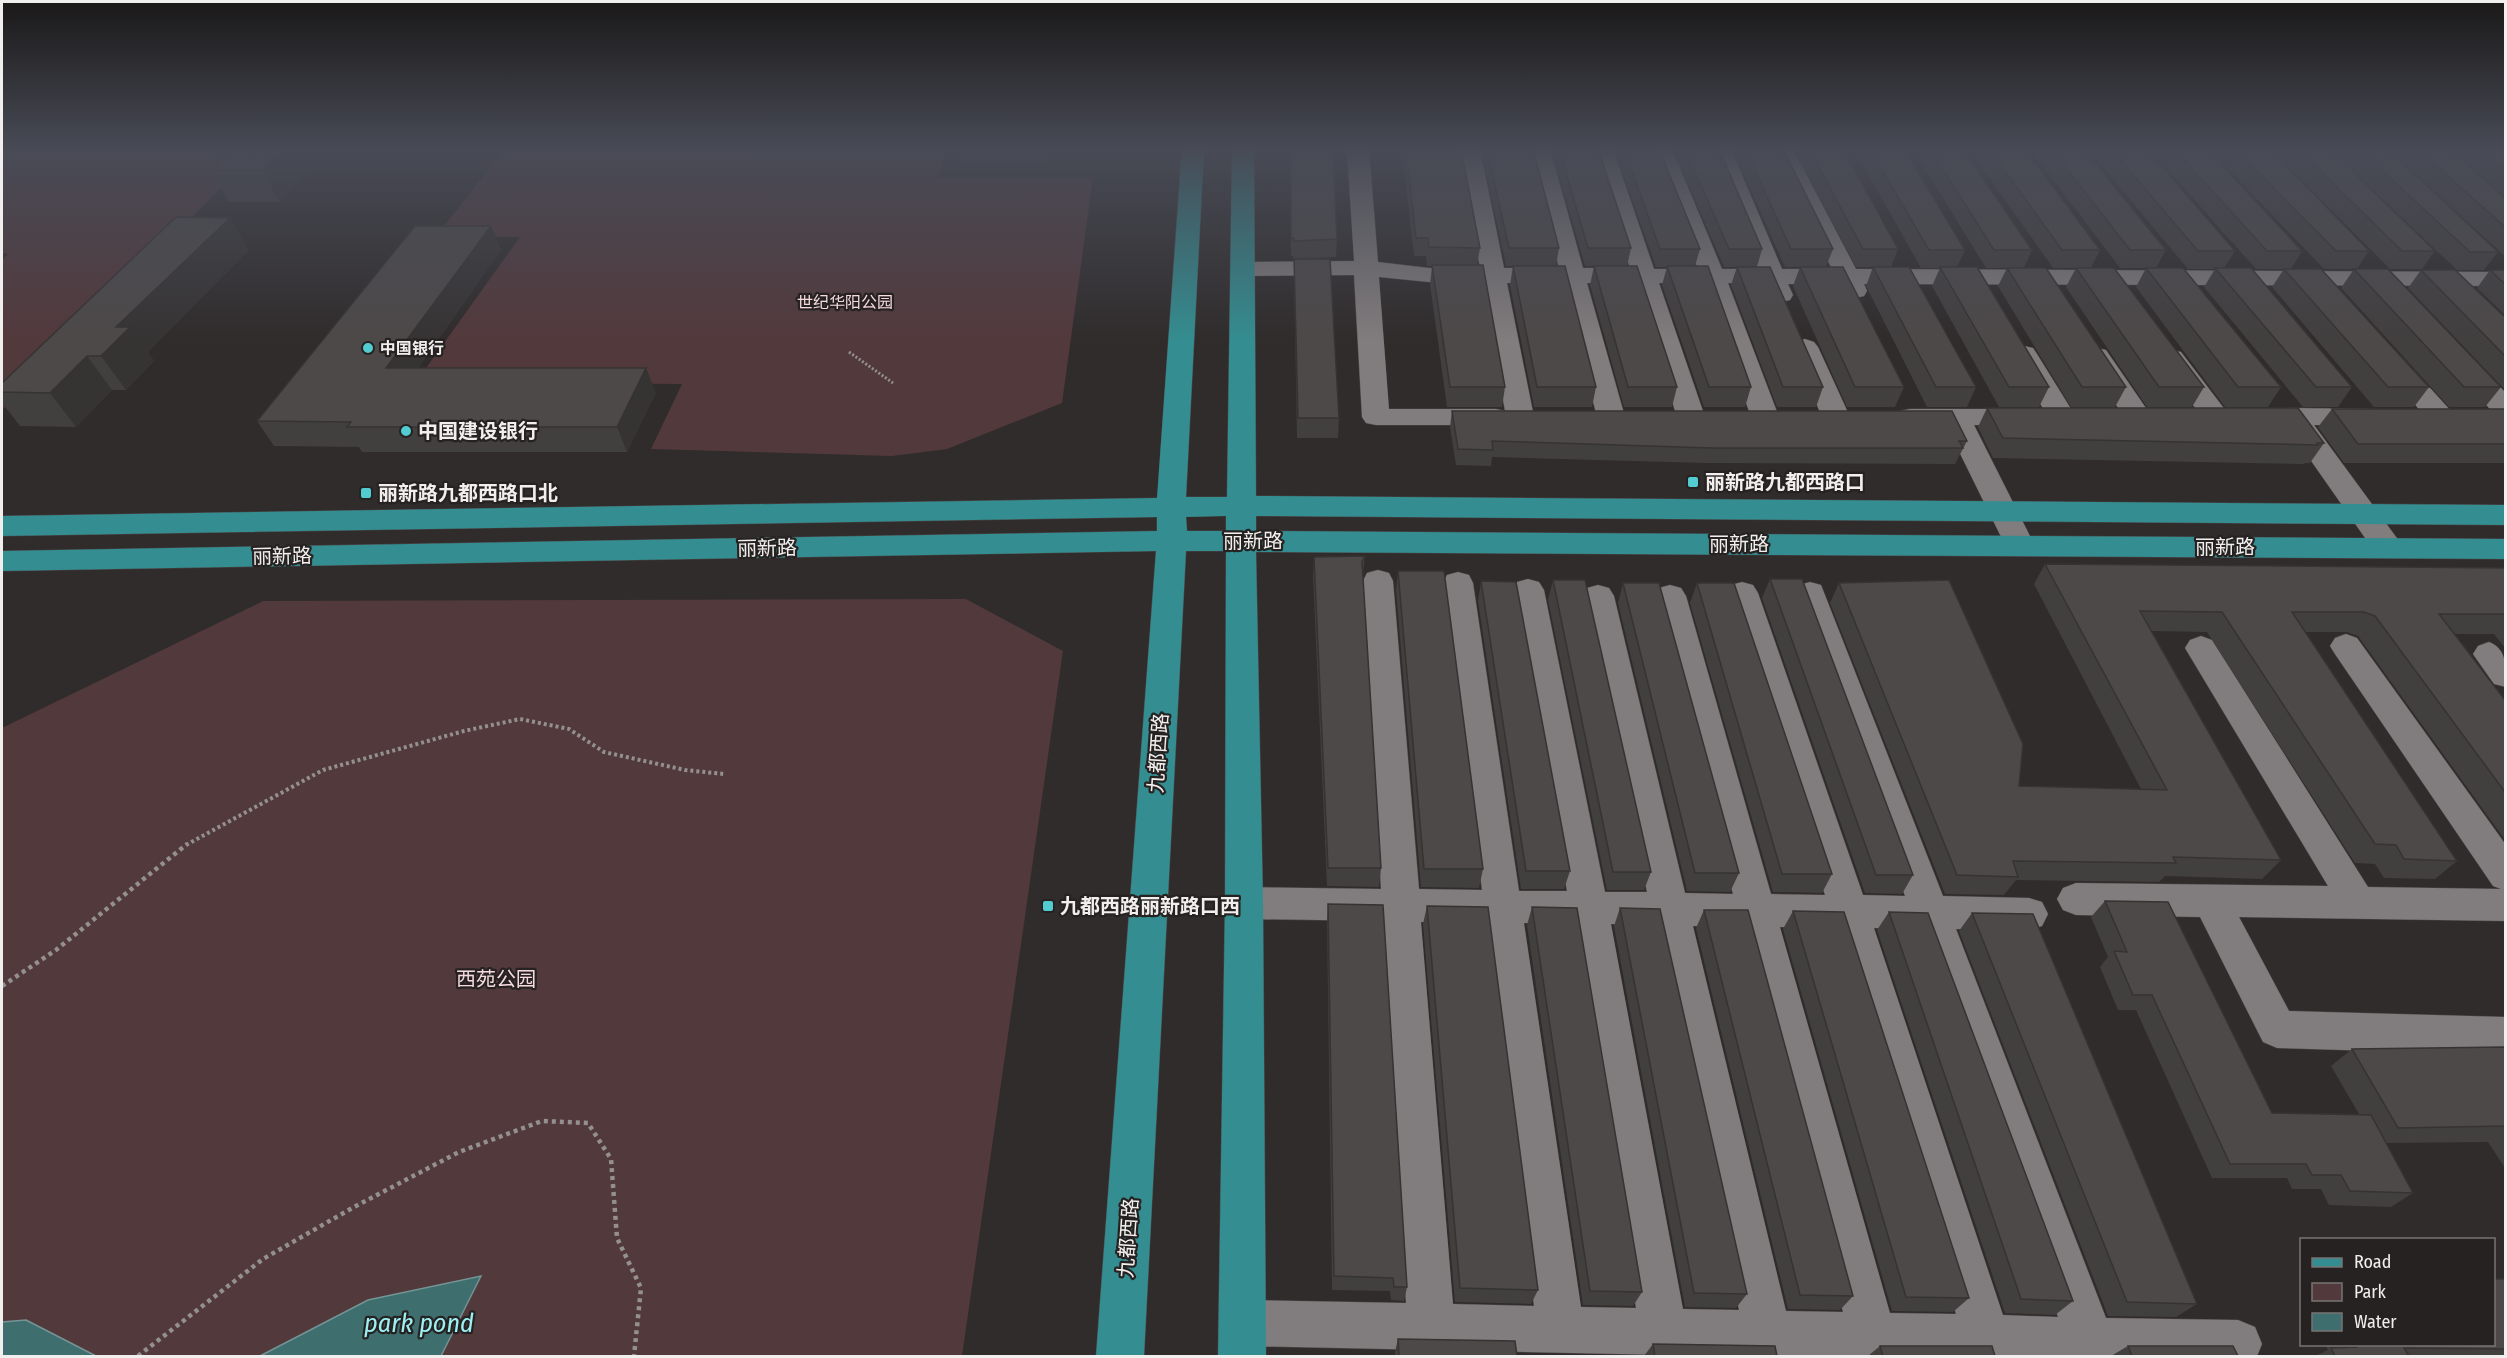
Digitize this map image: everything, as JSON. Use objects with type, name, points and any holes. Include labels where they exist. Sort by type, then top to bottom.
[{"type":"main road","name":"九都西路","points":[[1120,1356],[1189,212]]},
{"type":"main road","points":[[1242,1340],[1243,212]]},
{"type":"main road","name":"丽新路","points":[[2,526],[1172,524],[2002,511],[2505,514]]},
{"type":"main road","name":"丽新路","points":[[1241,523],[2020,546],[2505,549]]},
{"type":"main road","name":"丽新路","points":[[2,561],[1172,524]]},
{"type":"street","points":[[1362,212],[1376,417],[1532,417],[1493,274],[1481,212]]},
{"type":"street","points":[[1556,212],[1611,417]]},
{"type":"street","points":[[1624,212],[1701,417],[1824,417],[1912,407],[1956,417],[1984,407],[2084,417],[2505,417]]},
{"type":"street","points":[[1687,212],[1713,275],[1824,417]]},
{"type":"street","points":[[1746,212],[1795,324],[1824,417]]},
{"type":"street","points":[[1814,212],[1867,316]]},
{"type":"street","points":[[2226,252],[2270,304]]},
{"type":"street","points":[[2292,252],[2339,304]]},
{"type":"street","points":[[2358,254],[2405,303]]},
{"type":"street","points":[[2424,254],[2473,302]]},
{"type":"street","points":[[2489,258],[2505,273]]},
{"type":"street","points":[[1243,269],[1366,268],[1430,275],[2045,277],[2106,268],[2171,268],[2248,278],[2505,279]]},
{"type":"street","points":[[2106,268],[2133,305]]},
{"type":"street","points":[[2171,268],[2200,303]]},
{"type":"street","points":[[2014,337],[2084,417]]},
{"type":"street","points":[[2085,337],[2160,417]]},
{"type":"street","points":[[2161,342],[2216,417]]},
{"type":"street","points":[[2444,344],[2505,410]]},
{"type":"street","points":[[2378,347],[2459,417]]},
{"type":"street","points":[[2272,391],[2294,417],[2388,548]]},
{"type":"street","points":[[2343,391],[2365,417]]},
{"type":"street","points":[[1956,417],[2020,546]]},
{"type":"street","points":[[1378,581],[1431,1328]]},
{"type":"street","points":[[1458,583],[1561,1330]]},
{"type":"street","points":[[1528,590],[1589,908],[1664,1332]]},
{"type":"street","points":[[1742,593],[1849,911],[1987,1339]]},
{"type":"street","points":[[1810,593],[2091,1341]]},
{"type":"street","points":[[1598,596],[1768,1334]]},
{"type":"street","points":[[1670,596],[1873,1336]]},
{"type":"street","points":[[2346,646],[2503,900]]},
{"type":"street","points":[[2201,648],[2358,903]]},
{"type":"street","points":[[2076,899],[2358,903],[2503,900]]},
{"type":"street","points":[[2211,901],[2277,1029],[2505,1036]]},
{"type":"street","points":[[1244,903],[2029,914]]},
{"type":"street","points":[[1242,1340],[1431,1328],[2238,1344]]},
{"type":"path","points":[[849,352],[893,383]]},
{"type":"path","points":[[2,986],[56,950],[191,841],[323,770],[464,730],[520,719],[569,729],[604,752],[686,770],[724,774]]},
{"type":"path","points":[[138,1356],[262,1259],[459,1152],[542,1121],[588,1123],[610,1159],[617,1238],[641,1288],[634,1356]]},
{"type":"green space","points":[[2,212],[197,212],[2,410],[2,260],[8,254],[2,253]]},
{"type":"green space","name":"世纪华阳公园","points":[[455,212],[1088,212],[1062,403],[947,449],[892,456],[651,449],[682,384],[416,382],[520,237],[436,236]]},
{"type":"green space","name":"西苑公园","points":[[966,599],[1063,651],[962,1356],[2,1356],[2,728],[263,601]]},
{"type":"water","name":"park pond","points":[[481,1276],[441,1356],[260,1356],[368,1300]]},
{"type":"water","points":[[26,1320],[96,1356],[2,1356],[2,1322]]},
{"type":"building","points":[[1291,212],[1336,212],[1337,239],[1294,241],[1294,238],[1291,238]]},
{"type":"building","points":[[1413,212],[1473,212],[1480,248],[1429,247],[1428,238],[1416,238]]},
{"type":"building","points":[[1501,212],[1550,212],[1559,248],[1509,248]]},
{"type":"building","points":[[1578,212],[1619,212],[1631,248],[1588,248]]},
{"type":"building","points":[[1647,212],[1685,212],[1700,249],[1660,249]]},
{"type":"building","points":[[1713,212],[1746,212],[1762,249],[1729,249]]},
{"type":"building","points":[[1774,212],[1815,212],[1833,249],[1791,249]]},
{"type":"building","points":[[1843,212],[1878,212],[1898,249],[1863,249]]},
{"type":"building","points":[[1907,212],[1942,212],[1965,250],[1929,250]]},
{"type":"building","points":[[1970,212],[2006,212],[2032,250],[1994,250]]},
{"type":"building","points":[[2035,212],[2072,212],[2100,250],[2062,250]]},
{"type":"building","points":[[2101,212],[2135,212],[2166,250],[2130,250]]},
{"type":"building","points":[[2165,212],[2202,212],[2235,251],[2198,251]]},
{"type":"building","points":[[2232,212],[2266,212],[2302,251],[2267,251]]},
{"type":"building","points":[[2298,212],[2332,212],[2369,251],[2336,251]]},
{"type":"building","points":[[2363,212],[2395,212],[2435,251],[2402,251]]},
{"type":"building","points":[[2427,212],[2456,212],[2498,252],[2470,252]]},
{"type":"building","points":[[2489,212],[2505,212],[2505,227]]},
{"type":"building","points":[[176,217],[230,218],[116,327],[130,327],[101,356],[87,356],[50,393],[2,392],[2,383]]},
{"type":"building","points":[[415,226],[491,226],[386,368],[646,368],[617,427],[347,427],[351,422],[257,421]]},
{"type":"building","points":[[1294,259],[1330,259],[1339,418],[1298,418]]},
{"type":"building","points":[[1432,265],[1483,265],[1505,387],[1450,387]]},
{"type":"building","points":[[1513,266],[1565,266],[1596,387],[1537,387]]},
{"type":"building","points":[[1594,266],[1637,266],[1677,387],[1628,387]]},
{"type":"building","points":[[1667,266],[1708,266],[1751,387],[1709,387]]},
{"type":"building","points":[[1737,267],[1770,267],[1823,387],[1783,387]]},
{"type":"building","points":[[1800,267],[1843,267],[1904,387],[1855,387]]},
{"type":"building","points":[[1873,267],[1909,267],[1976,387],[1936,387]]},
{"type":"building","points":[[1940,267],[1977,267],[2049,387],[2009,387]]},
{"type":"building","points":[[2007,268],[2046,268],[2126,387],[2082,387]]},
{"type":"building","points":[[2076,268],[2114,268],[2204,387],[2159,387]]},
{"type":"building","points":[[2146,268],[2183,268],[2281,387],[2238,387]]},
{"type":"building","points":[[2215,268],[2251,268],[2352,387],[2316,387]]},
{"type":"building","points":[[2284,269],[2321,269],[2429,387],[2388,387]]},
{"type":"building","points":[[2354,269],[2388,269],[2501,387],[2464,387]]},
{"type":"building","points":[[2421,270],[2455,270],[2505,317],[2505,356]]},
{"type":"building","points":[[2490,270],[2505,270],[2505,284]]},
{"type":"building","points":[[1987,408],[2298,408],[2324,443],[2317,443],[2318,445],[2003,438]]},
{"type":"building","points":[[2332,409],[2505,409],[2505,444],[2358,444]]},
{"type":"building","points":[[1452,411],[1952,411],[1967,441],[1959,441],[1963,448],[1712,448],[1492,441],[1493,450],[1458,449]]},
{"type":"building","points":[[1365,556],[1362,562],[1381,868],[1328,868],[1314,557]]},
{"type":"building","points":[[2045,564],[2505,568],[2505,614],[2439,614],[2505,700],[2505,792],[2375,616],[2364,612],[2292,612],[2457,861],[2404,859],[2396,845],[2375,844],[2222,612],[2140,611],[2281,860],[2173,857],[2176,863],[2013,861],[2018,877],[1957,875],[1839,583],[1949,580],[2023,744],[2019,786],[2167,790]]},
{"type":"building","points":[[1398,571],[1444,571],[1483,869],[1424,869]]},
{"type":"building","points":[[1770,579],[1802,579],[1913,875],[1876,875]]},
{"type":"building","points":[[1553,580],[1585,580],[1651,872],[1613,872]]},
{"type":"building","points":[[1481,581],[1516,582],[1570,871],[1526,871]]},
{"type":"building","points":[[1623,583],[1659,583],[1739,873],[1695,873]]},
{"type":"building","points":[[1697,583],[1734,583],[1832,874],[1782,874]]},
{"type":"building","points":[[2105,901],[2168,902],[2272,1113],[2371,1115],[2413,1193],[2350,1191],[2341,1175],[2312,1175],[2306,1164],[2230,1164],[2152,995],[2133,995],[2114,951],[2127,952]]},
{"type":"building","points":[[1328,904],[1383,905],[1407,1287],[1394,1287],[1393,1278],[1334,1276]]},
{"type":"building","points":[[1427,906],[1488,907],[1538,1290],[1460,1288]]},
{"type":"building","points":[[1532,907],[1577,908],[1642,1292],[1590,1291]]},
{"type":"building","points":[[1620,908],[1660,909],[1747,1294],[1694,1293]]},
{"type":"building","points":[[1704,910],[1748,910],[1853,1296],[1800,1295]]},
{"type":"building","points":[[1793,911],[1844,912],[1969,1298],[1906,1297]]},
{"type":"building","points":[[1889,912],[1928,913],[2073,1301],[2021,1299]]},
{"type":"building","points":[[1972,913],[2033,914],[2197,1304],[2127,1302]]},
{"type":"building","points":[[2505,1047],[2505,1126],[2398,1128],[2352,1049]]},
{"type":"building","points":[[2495,1279],[2505,1279],[2505,1349],[2404,1348],[2409,1356],[2335,1356],[2331,1348],[2495,1346]]},
{"type":"building","points":[[1398,1339],[1515,1341],[1517,1356],[1399,1356]]},
{"type":"building","points":[[1653,1344],[1775,1346],[1777,1356],[1655,1356]]},
{"type":"building","points":[[1880,1346],[1992,1346],[1995,1356],[1883,1356]]},
{"type":"building","points":[[2128,1346],[2233,1346],[2238,1356],[2132,1356]]},
{"type":"place","name":"中国银行","points":[[368,348]]},
{"type":"place","name":"中国建设银行","points":[[406,431]]},
{"type":"place","name":"丽新路九都西路口","points":[[1693,482]]},
{"type":"place","name":"丽新路九都西路口北","points":[[366,493]]},
{"type":"place","name":"九都西路丽新路口西","points":[[1048,906]]}]
